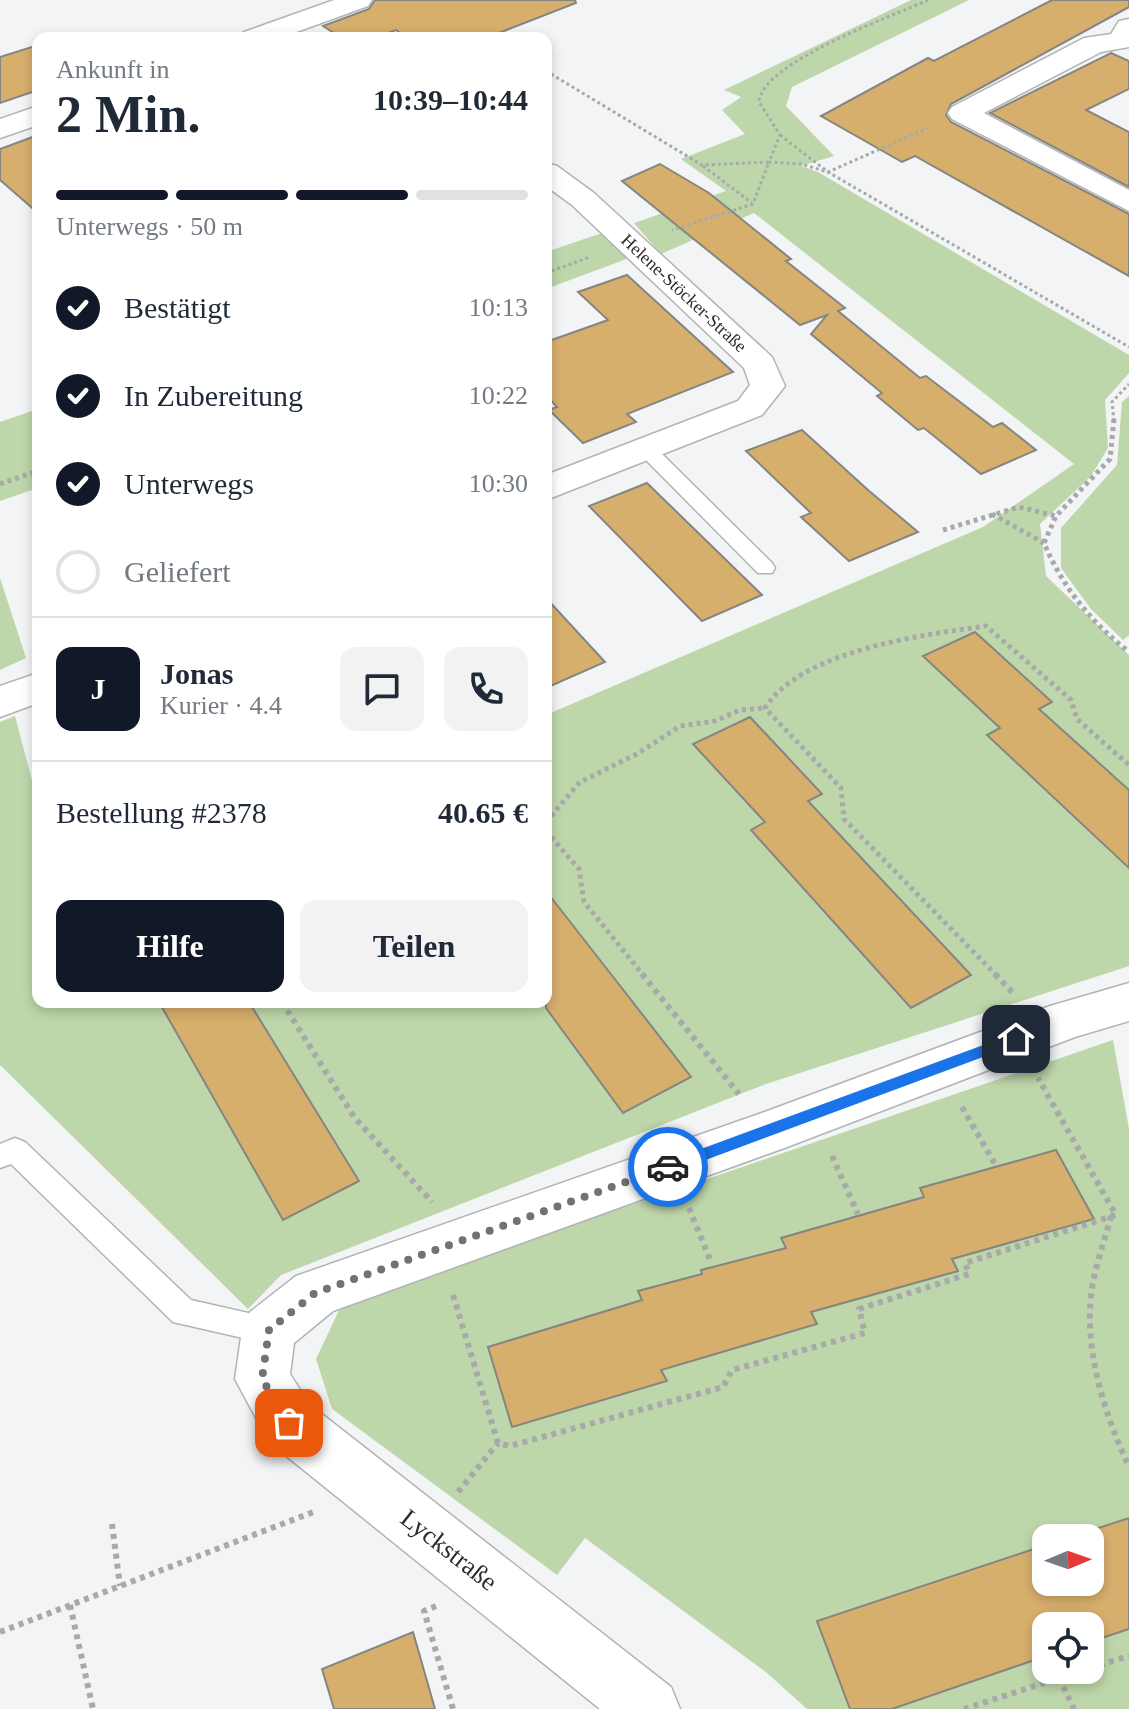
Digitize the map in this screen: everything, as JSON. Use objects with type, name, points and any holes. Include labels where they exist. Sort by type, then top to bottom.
[{"type":"street","points":[[271,32],[359,0]]},
{"type":"street","points":[[962,113],[1094,44],[1126,38]]},
{"type":"street","points":[[962,113],[1129,202]]},
{"type":"street","points":[[0,129],[32,117]]},
{"type":"street","name":"Helene-Stöcker-Straße","points":[[552,176],[583,199],[760,364],[768,386],[750,408],[648,451],[552,486]]},
{"type":"street","points":[[0,702],[32,689]]},
{"type":"street","points":[[265,1355],[315,1293],[940,1067],[1129,1002]]},
{"type":"street","name":"Lyckstraße","points":[[265,1355],[289,1423],[649,1709]]},
{"type":"lane","points":[[648,451],[765,568]]},
{"type":"lane","points":[[0,1156],[15,1150],[183,1312],[265,1355]]},
{"type":"path","points":[[928,0],[775,74],[762,88],[759,106],[780,135],[828,172],[1129,347]]},
{"type":"path","points":[[552,75],[702,165],[753,204]]},
{"type":"path","points":[[702,165],[769,162],[801,164],[828,172],[962,113]]},
{"type":"path","points":[[769,162],[780,135]]},
{"type":"path","points":[[1044,543],[1056,516],[1084,490],[1110,459],[1115,431],[1112,402],[1129,384]]},
{"type":"path","points":[[0,484],[32,473]]},
{"type":"path","points":[[943,530],[1019,507],[1056,516]]},
{"type":"path","points":[[991,513],[1044,543],[1052,565],[1078,608],[1129,652]]},
{"type":"path","points":[[765,708],[767,700],[786,684],[838,657],[986,626],[1071,700],[1077,719],[1129,765]]},
{"type":"path","points":[[552,815],[580,782],[637,754],[680,726],[715,721],[740,710],[765,708]]},
{"type":"path","points":[[286,1008],[354,1117],[421,1191],[454,1244],[498,1443],[510,1446],[723,1387],[732,1370],[865,1333],[859,1309],[969,1274],[965,1263],[1116,1215],[1030,1035],[844,819],[841,788],[765,708]]},
{"type":"path","points":[[552,838],[579,869],[584,902],[791,1123],[858,1214]]},
{"type":"path","points":[[940,1067],[995,1164]]},
{"type":"path","points":[[673,1166],[711,1262]]},
{"type":"path","points":[[1111,1216],[1092,1289],[1091,1348],[1119,1447],[1129,1467]]},
{"type":"path","points":[[0,1632],[373,1489]]},
{"type":"path","points":[[112,1524],[120,1586]]},
{"type":"path","points":[[453,1709],[424,1611],[492,1584]]},
{"type":"path","points":[[70,1605],[93,1709]]},
{"type":"path","points":[[1104,1664],[1129,1656]]},
{"type":"path","points":[[964,1709],[1041,1684]]},
{"type":"path","points":[[1062,1684],[1074,1709]]},
{"type":"green space","points":[[911,0],[969,0],[792,87],[786,106],[834,156],[801,166],[818,172],[1129,355],[1129,373],[1105,400],[1108,448],[1091,476],[1040,524],[1046,576],[1129,655],[1129,966],[766,1084],[281,1275],[248,1309],[0,1065],[0,722],[15,716],[32,780],[32,1008],[552,1008],[552,712],[983,527],[1074,464],[754,213],[661,254],[634,223],[726,191],[681,159],[745,134],[722,110],[741,97],[724,90]]},
{"type":"green space","points":[[608,231],[637,255],[552,287],[552,250]]},
{"type":"green space","points":[[1129,396],[1129,635],[1123,640],[1091,609],[1061,568],[1061,528],[1117,465],[1122,402]]},
{"type":"green space","points":[[32,411],[32,490],[0,501],[0,422]]},
{"type":"green space","points":[[0,578],[26,658],[0,670]]},
{"type":"green space","points":[[1113,1040],[1129,1129],[1129,1709],[807,1709],[767,1673],[585,1538],[557,1575],[332,1409],[316,1359],[342,1304]]},
{"type":"building","points":[[375,0],[575,0],[576,3],[501,32],[332,32],[323,26],[369,9]]},
{"type":"building","points":[[1052,0],[1129,0],[1129,7],[951,104],[946,115],[951,122],[1129,214],[1129,276],[915,156],[902,162],[821,116],[928,58],[934,61]]},
{"type":"building","points":[[32,47],[32,92],[0,103],[0,57]]},
{"type":"building","points":[[1111,53],[1129,61],[1129,89],[1086,110],[1129,132],[1129,187],[990,113]]},
{"type":"building","points":[[32,137],[32,208],[0,180],[0,149]]},
{"type":"building","points":[[660,164],[709,193],[791,259],[786,261],[845,308],[838,311],[920,378],[926,376],[993,427],[1002,423],[1036,450],[981,474],[924,428],[918,430],[877,396],[882,393],[811,334],[827,315],[800,325],[622,181]]},
{"type":"building","points":[[627,275],[733,372],[627,414],[636,422],[583,443],[552,413],[552,409],[557,407],[552,402],[552,340],[608,320],[578,292]]},
{"type":"building","points":[[802,430],[918,532],[849,561],[801,517],[811,513],[746,451]]},
{"type":"building","points":[[647,483],[762,595],[702,621],[589,506]]},
{"type":"building","points":[[552,605],[605,662],[552,685]]},
{"type":"building","points":[[975,632],[1052,702],[1039,709],[1129,790],[1129,868],[987,735],[1000,728],[923,656]]},
{"type":"building","points":[[750,717],[822,794],[808,801],[971,975],[911,1008],[751,830],[765,822],[693,744]]},
{"type":"building","points":[[552,899],[691,1077],[623,1113],[546,1008],[552,1008]]},
{"type":"building","points":[[162,1008],[253,1008],[359,1181],[283,1220]]},
{"type":"building","points":[[1056,1150],[1094,1219],[952,1259],[958,1271],[811,1312],[817,1324],[661,1370],[667,1381],[512,1427],[488,1347],[642,1300],[638,1291],[702,1274],[701,1270],[786,1248],[781,1238],[924,1197],[920,1188]]},
{"type":"building","points":[[1129,1518],[1129,1629],[1104,1637],[1104,1612],[1032,1612],[1032,1661],[892,1709],[850,1709],[817,1621],[1032,1550],[1032,1596],[1104,1596],[1104,1526]]},
{"type":"building","points":[[413,1632],[435,1709],[334,1709],[322,1669]]},
{"type":"way so far","points":[[289,1423],[262,1379],[269,1330],[315,1293],[668,1167]]},
{"type":"route","points":[[668,1167],[1016,1039]]}]
